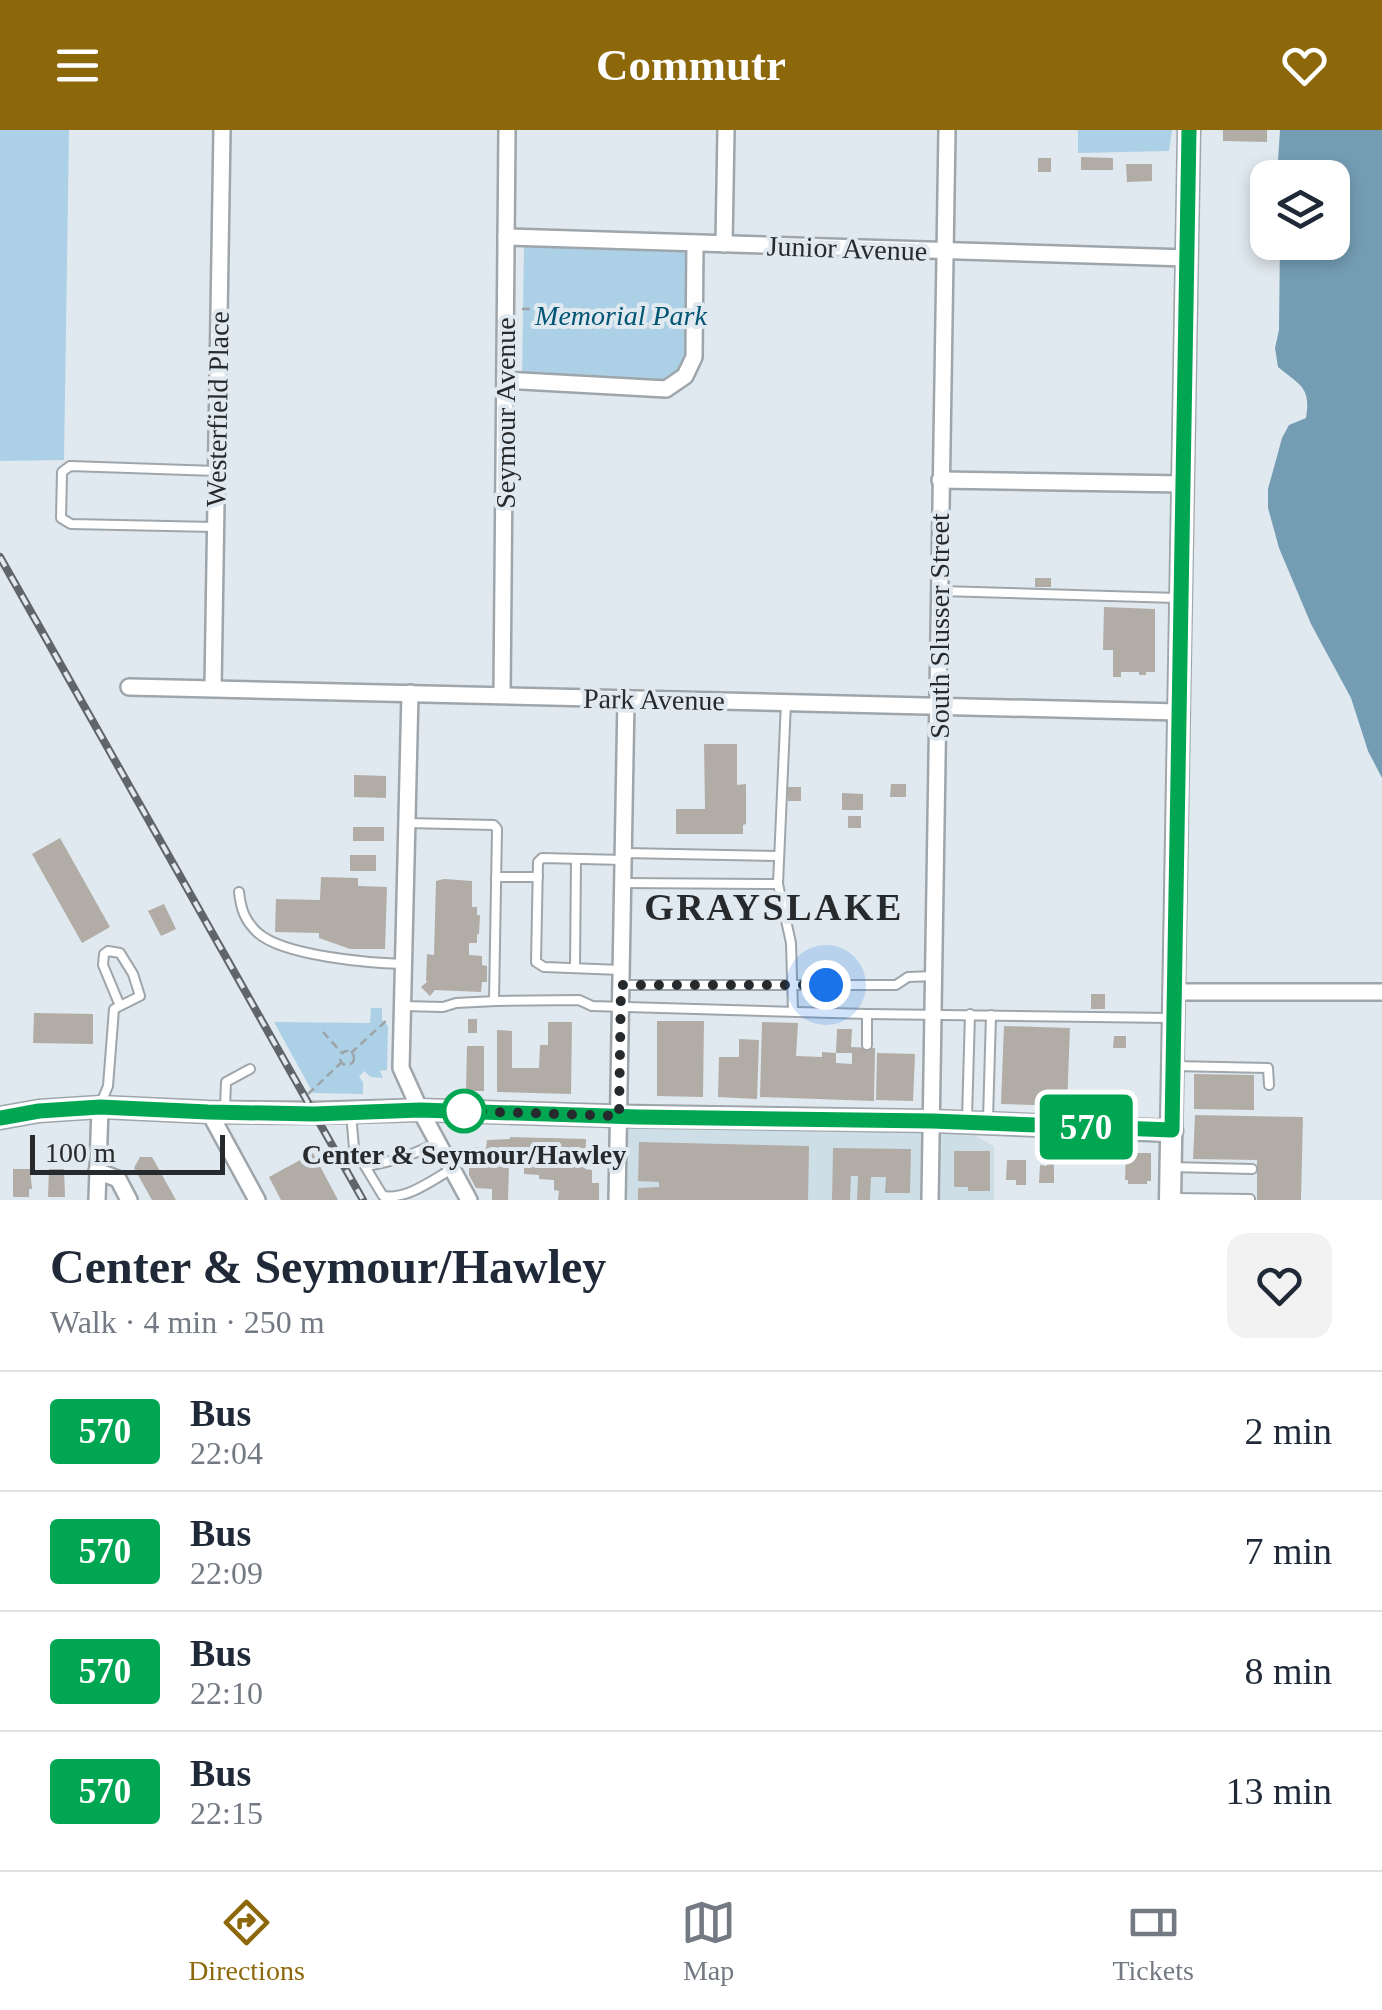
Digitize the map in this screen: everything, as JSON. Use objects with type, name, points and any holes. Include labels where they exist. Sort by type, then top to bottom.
[{"type":"street","name":"Westerfield Place","points":[[212,688],[222,130]]},
{"type":"street","name":"Seymour Avenue","points":[[502,696],[507,130]]},
{"type":"street","points":[[724,244],[726,130]]},
{"type":"street","name":"South Slusser Street","points":[[930,1200],[946,130]]},
{"type":"street","points":[[1170,1199],[1189,130]]},
{"type":"street","name":"Junior Avenue","points":[[506,236],[1187,258]]},
{"type":"street","points":[[505,380],[666,389],[686,376],[694,357],[695,243]]},
{"type":"street","points":[[940,480],[1183,484]]},
{"type":"street","name":"Park Avenue","points":[[130,686],[1179,712]]},
{"type":"street","points":[[410,693],[401,1068],[469,1200]]},
{"type":"street","points":[[617,1200],[626,698]]},
{"type":"street","points":[[1174,992],[1382,992]]},
{"type":"street","points":[[98,1200],[100,1107]]},
{"type":"street","points":[[0,1118],[100,1107],[216,1112],[420,1110],[1172,1130]]},
{"type":"street","points":[[216,1112],[257,1200]]},
{"type":"street","points":[[98,1171],[118,1179],[130,1200]]},
{"type":"lane","points":[[215,527],[71,524],[61,518],[62,472],[70,466],[216,471]]},
{"type":"lane","points":[[940,591],[1181,598]]},
{"type":"lane","points":[[786,702],[778,884],[791,943],[792,1012]]},
{"type":"lane","points":[[407,822],[494,825],[497,829],[494,1001]]},
{"type":"lane","points":[[780,856],[542,858],[538,862],[536,962],[544,967],[575,968],[621,977],[792,986],[896,985],[908,977],[935,976]]},
{"type":"lane","points":[[575,968],[576,858]]},
{"type":"lane","points":[[496,877],[538,878]]},
{"type":"lane","points":[[623,884],[778,884]]},
{"type":"lane","points":[[239,892],[246,920],[266,938],[325,956],[404,964]]},
{"type":"lane","points":[[100,1107],[108,1086],[114,1008],[120,1006],[140,996],[120,953],[108,952],[104,954],[103,965],[120,1006]]},
{"type":"lane","points":[[402,1006],[580,1000],[592,1006],[1174,1018]]},
{"type":"lane","points":[[867,1014],[867,1045]]},
{"type":"lane","points":[[970,1014],[977,1123]]},
{"type":"lane","points":[[977,1123],[990,1015]]},
{"type":"lane","points":[[1173,1066],[1268,1068],[1269,1084]]},
{"type":"lane","points":[[216,1112],[226,1082],[250,1069]]},
{"type":"lane","points":[[350,1112],[354,1148],[383,1196],[402,1197],[452,1169]]},
{"type":"lane","points":[[366,1166],[420,1152],[438,1142]]},
{"type":"lane","points":[[1171,1167],[1252,1169]]},
{"type":"lane","points":[[1170,1199],[1250,1199]]},
{"type":"path","points":[[522,309],[540,309]]},
{"type":"path","points":[[352,1053],[390,1018]]},
{"type":"path","points":[[322,1032],[342,1053]]},
{"type":"path","points":[[342,1053],[352,1053]]},
{"type":"path","points":[[342,1053],[342,1062]]},
{"type":"path","points":[[342,1062],[351,1063],[352,1053]]},
{"type":"path","points":[[308,1094],[342,1062]]},
{"type":"shaded area","points":[[1280,130],[1382,130],[1382,778],[1368,751],[1351,698],[1311,624],[1279,548],[1268,508],[1268,489],[1282,438],[1289,425],[1306,418],[1307,408],[1302,388],[1278,367],[1275,348],[1279,330],[1280,260],[1350,260],[1350,160],[1278,160]]},
{"type":"shaded area","points":[[627,1126],[970,1133],[994,1146],[994,1200],[626,1200]]},
{"type":"green space","points":[[0,130],[69,130],[64,460],[0,461]]},
{"type":"green space","points":[[1078,130],[1172,130],[1169,151],[1078,153]]},
{"type":"green space","name":"Memorial Park","points":[[524,246],[685,253],[687,343],[680,369],[658,380],[522,378]]},
{"type":"green space","points":[[371,1008],[382,1008],[382,1020],[388,1026],[387,1070],[380,1071],[383,1078],[371,1077],[364,1071],[359,1077],[363,1094],[313,1093],[274,1022],[370,1023]]},
{"type":"building","points":[[1223,130],[1267,130],[1267,142],[1223,141]]},
{"type":"building","points":[[1081,157],[1113,158],[1113,170],[1081,170]]},
{"type":"building","points":[[1038,158],[1051,158],[1051,172],[1038,172]]},
{"type":"building","points":[[1126,164],[1152,164],[1152,181],[1127,182]]},
{"type":"building","points":[[1035,578],[1051,578],[1051,587],[1035,587]]},
{"type":"building","points":[[1104,607],[1155,609],[1155,672],[1121,672],[1121,677],[1113,677],[1113,650],[1103,650]]},
{"type":"building","points":[[704,744],[737,744],[737,785],[746,784],[743,834],[676,834],[676,809],[705,809]]},
{"type":"building","points":[[354,775],[386,776],[386,798],[354,797]]},
{"type":"building","points":[[891,784],[906,784],[906,797],[890,797]]},
{"type":"building","points":[[788,787],[801,787],[801,801],[788,801]]},
{"type":"building","points":[[842,793],[863,794],[863,810],[842,810]]},
{"type":"building","points":[[848,816],[861,816],[861,828],[848,828]]},
{"type":"building","points":[[353,827],[384,827],[384,841],[353,841]]},
{"type":"building","points":[[60,838],[110,927],[82,943],[32,854]]},
{"type":"building","points":[[350,855],[376,855],[376,871],[350,871]]},
{"type":"building","points":[[321,877],[358,878],[358,886],[387,887],[385,949],[350,949],[319,938],[319,933],[275,932],[276,899],[320,900]]},
{"type":"building","points":[[436,881],[472,881],[472,907],[477,907],[480,915],[477,943],[469,943],[469,955],[482,956],[482,965],[487,966],[487,982],[482,982],[481,992],[435,990],[430,996],[421,987],[428,981],[427,954],[434,955]]},
{"type":"building","points":[[164,904],[176,929],[161,936],[148,911]]},
{"type":"building","points":[[1091,994],[1105,994],[1105,1009],[1091,1009]]},
{"type":"building","points":[[34,1013],[93,1014],[93,1044],[33,1043]]},
{"type":"building","points":[[468,1019],[477,1019],[477,1033],[468,1033]]},
{"type":"building","points":[[657,1021],[704,1021],[703,1097],[657,1096]]},
{"type":"building","points":[[548,1022],[572,1022],[571,1094],[497,1092],[497,1030],[512,1031],[512,1068],[539,1068],[540,1045],[548,1045]]},
{"type":"building","points":[[762,1022],[798,1023],[796,1056],[836,1053],[837,1029],[852,1029],[851,1047],[875,1048],[874,1101],[760,1097]],"holes":[[[836,1053],[852,1053],[852,1064],[836,1063]]]},
{"type":"building","points":[[1004,1026],[1070,1028],[1067,1106],[1001,1104]]},
{"type":"building","points":[[1114,1036],[1126,1036],[1126,1048],[1113,1048]]},
{"type":"building","points":[[739,1039],[759,1040],[757,1099],[718,1097],[719,1057],[739,1057]]},
{"type":"building","points":[[467,1046],[484,1046],[484,1091],[466,1091]]},
{"type":"building","points":[[877,1053],[915,1054],[913,1101],[876,1100]]},
{"type":"building","points":[[1194,1074],[1254,1075],[1254,1110],[1194,1109]]},
{"type":"building","points":[[1195,1115],[1303,1117],[1301,1200],[1257,1200],[1257,1160],[1193,1159]]},
{"type":"building","points":[[586,1139],[585,1169],[592,1170],[592,1183],[599,1183],[599,1200],[558,1200],[554,1180],[524,1174],[524,1166],[509,1166],[508,1200],[492,1200],[492,1189],[476,1188],[469,1175],[469,1151],[473,1147],[486,1148],[487,1140]]},
{"type":"building","points":[[639,1142],[809,1146],[808,1200],[638,1200],[638,1188],[659,1187],[659,1182],[638,1181]]},
{"type":"building","points":[[833,1148],[911,1149],[910,1193],[885,1193],[886,1177],[871,1177],[870,1200],[857,1200],[858,1176],[851,1176],[850,1200],[832,1200]]},
{"type":"building","points":[[954,1151],[990,1151],[990,1191],[954,1187]]},
{"type":"building","points":[[313,1153],[338,1200],[281,1200],[269,1177]]},
{"type":"building","points":[[1126,1153],[1151,1153],[1151,1181],[1128,1184]]},
{"type":"building","points":[[140,1157],[152,1157],[176,1200],[152,1200],[134,1168]]},
{"type":"building","points":[[1007,1160],[1026,1160],[1026,1185],[1006,1180]]},
{"type":"building","points":[[1053,1163],[1054,1183],[1039,1183],[1040,1165]]},
{"type":"building","points":[[13,1169],[30,1169],[29,1197],[13,1197]]},
{"type":"building","points":[[49,1169],[64,1169],[65,1197],[48,1197]]},
{"type":"railway","points":[[0,557],[363,1200]]},
{"type":"bus line","name":"570","points":[[0,1118],[100,1107],[314,1114],[420,1110],[1172,1130],[1189,130]]},
{"type":"place","name":"Center & Seymour/Hawley","points":[[464,1111]]},
{"type":"district","name":"GRAYSLAKE","points":[[774,907]]},
{"type":"route","points":[[464,1111],[619,1116],[621,985],[826,985]]}]
